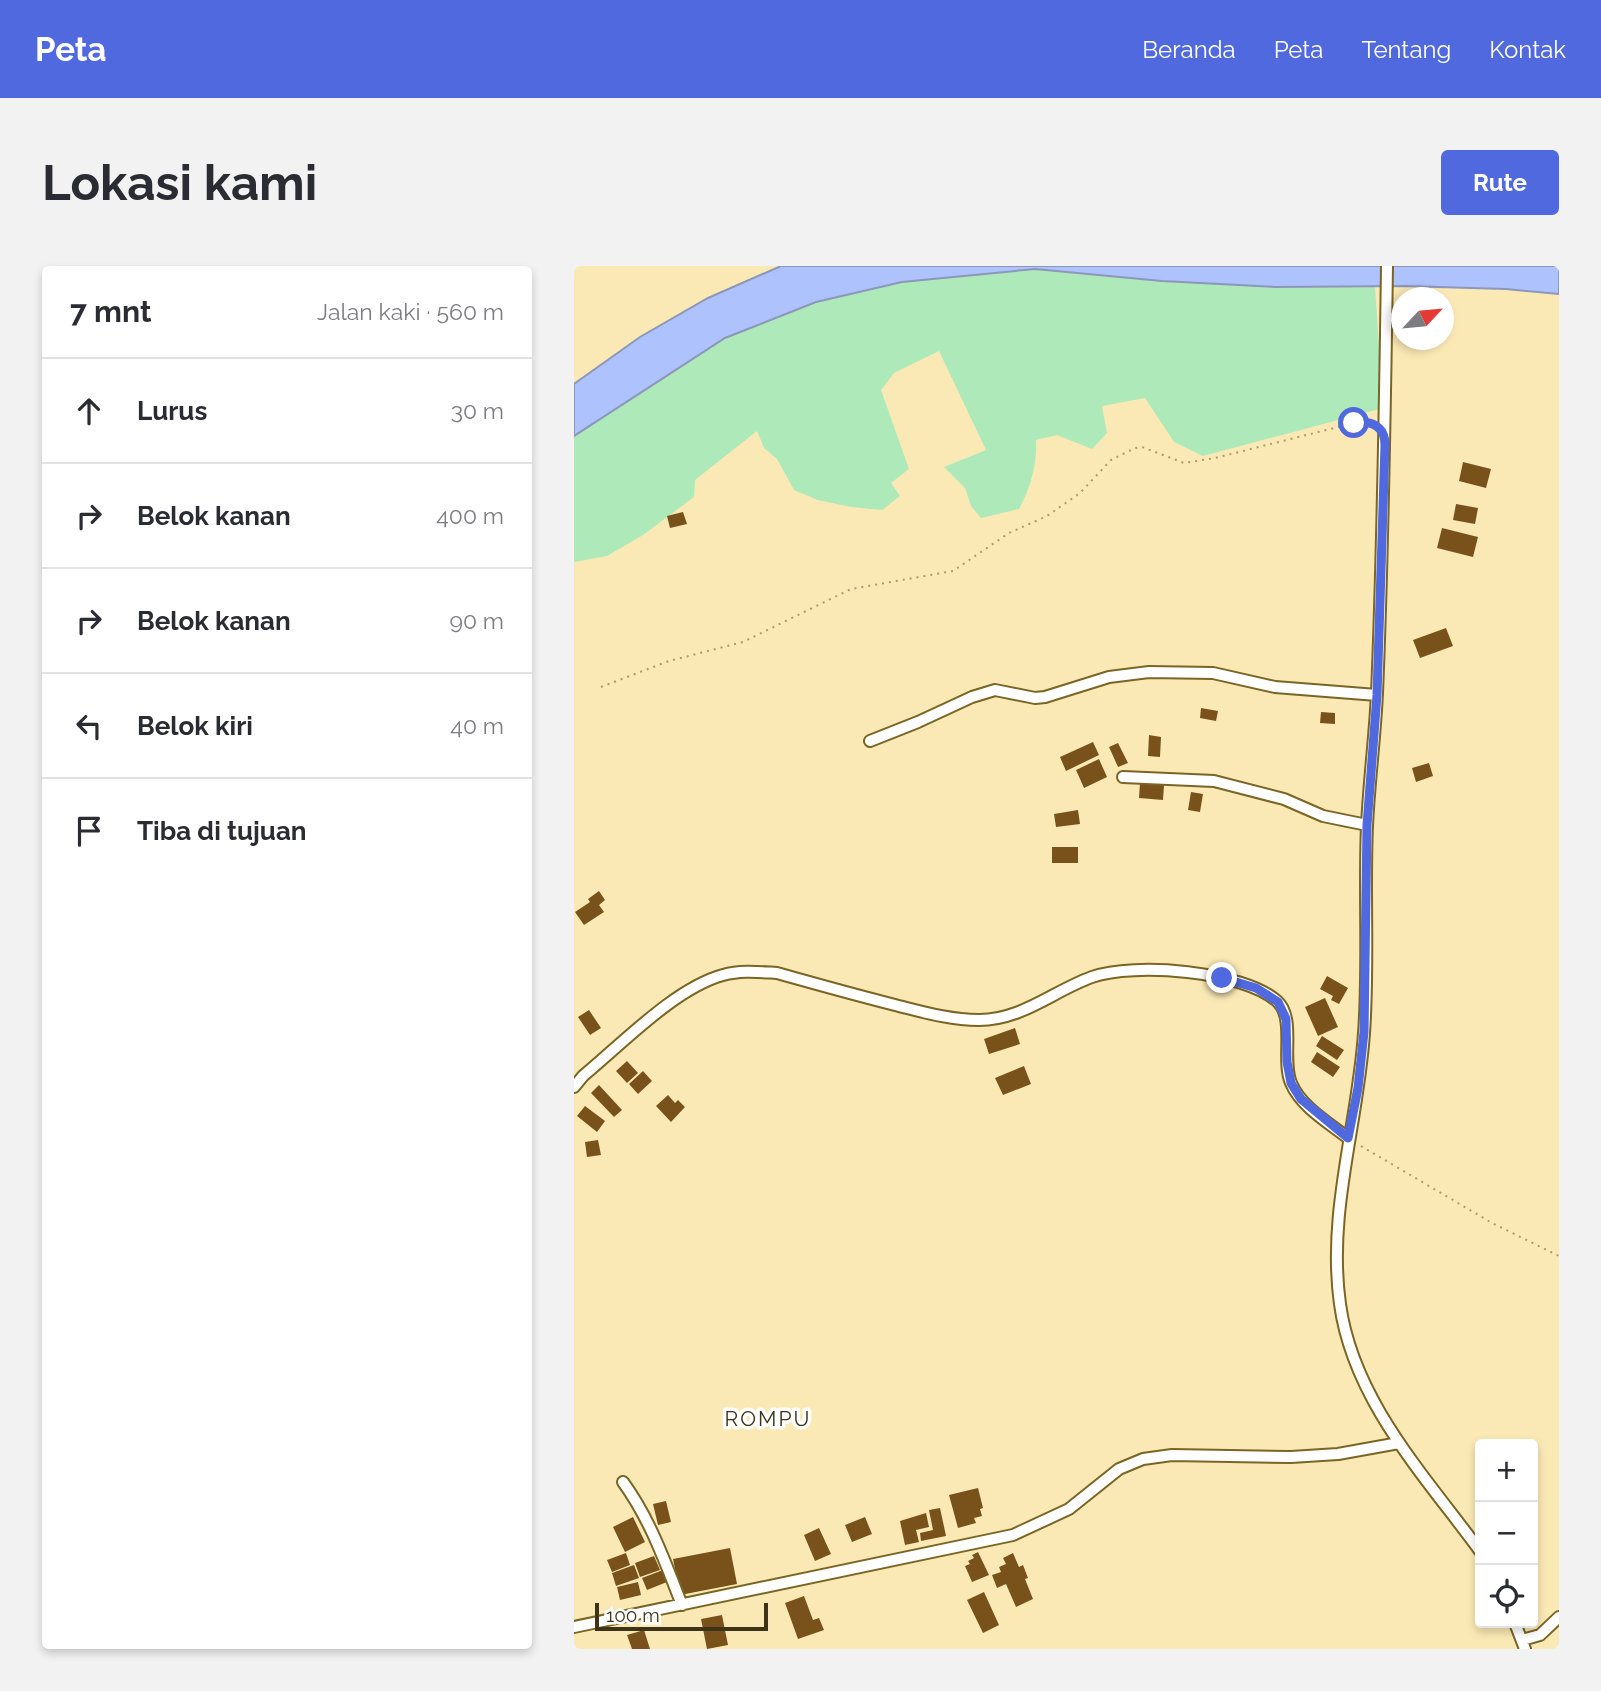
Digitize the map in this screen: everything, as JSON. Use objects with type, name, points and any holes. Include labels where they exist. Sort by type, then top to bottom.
[{"type":"street","points":[[1387,266],[1377,695],[1367,825],[1364,1032],[1336,1233],[1340,1305],[1366,1387],[1399,1443],[1475,1544]]},
{"type":"street","points":[[870,741],[972,696],[995,690],[1035,698],[1045,697],[1109,677],[1149,672],[1213,673],[1298,690],[1377,695]]},
{"type":"street","points":[[1123,777],[1214,781],[1284,799],[1322,816],[1367,825]]},
{"type":"street","points":[[574,1087],[583,1076],[666,1006],[693,987],[722,975],[748,971],[777,973],[949,1018],[982,1020],[1017,1014],[1091,977],[1107,973],[1167,970],[1245,984],[1278,1002],[1286,1019],[1287,1062],[1291,1083],[1301,1099],[1348,1138]]},
{"type":"street","points":[[574,1627],[1013,1535],[1069,1509],[1119,1469],[1143,1459],[1172,1455],[1291,1457],[1338,1454],[1399,1443]]},
{"type":"street","points":[[623,1482],[639,1503],[652,1529],[682,1605]]},
{"type":"street","points":[[1524,1644],[1540,1635],[1559,1617]]},
{"type":"path","points":[[601,687],[669,661],[743,642],[851,589],[953,570],[1009,533],[1047,516],[1080,493],[1111,460],[1135,448],[1142,447],[1184,463],[1366,421],[1376,425],[1385,436]]},
{"type":"path","points":[[1348,1138],[1492,1223],[1559,1256]]},
{"type":"green space","points":[[1035,269],[1162,281],[1275,287],[1375,286],[1383,408],[1203,456],[1174,442],[1145,398],[1102,406],[1107,433],[1092,449],[1057,435],[1036,440],[1032,476],[1019,509],[981,518],[971,506],[965,488],[944,467],[986,450],[939,351],[894,373],[881,390],[909,469],[891,483],[900,496],[882,510],[818,500],[794,490],[777,459],[764,448],[757,431],[695,480],[694,497],[643,535],[607,556],[574,562],[574,436],[725,338],[816,302],[902,282]]},
{"type":"water","points":[[781,266],[1559,266],[1559,294],[1454,287],[1275,287],[1162,281],[1035,269],[902,282],[816,302],[725,338],[574,436],[574,384],[640,337],[708,298]]},
{"type":"building","points":[[1463,462],[1491,469],[1486,488],[1459,481]]},
{"type":"building","points":[[1456,504],[1478,508],[1475,524],[1453,520]]},
{"type":"building","points":[[683,512],[687,524],[670,528],[667,516]]},
{"type":"building","points":[[1442,528],[1478,537],[1473,557],[1437,548]]},
{"type":"building","points":[[1446,628],[1453,646],[1420,658],[1413,640]]},
{"type":"building","points":[[1201,708],[1218,711],[1216,721],[1200,718]]},
{"type":"building","points":[[1321,712],[1335,713],[1335,724],[1320,723]]},
{"type":"building","points":[[1149,735],[1161,737],[1160,757],[1148,756]]},
{"type":"building","points":[[1093,742],[1099,755],[1066,771],[1060,757]]},
{"type":"building","points":[[1118,743],[1128,763],[1118,767],[1109,747]]},
{"type":"building","points":[[1099,759],[1107,777],[1084,788],[1076,770]]},
{"type":"building","points":[[1429,763],[1433,776],[1416,782],[1412,768]]},
{"type":"building","points":[[1140,783],[1164,785],[1163,800],[1139,798]]},
{"type":"building","points":[[1191,792],[1203,794],[1200,812],[1188,810]]},
{"type":"building","points":[[1078,810],[1080,824],[1056,827],[1054,814]]},
{"type":"building","points":[[1052,847],[1078,847],[1078,863],[1052,863]]},
{"type":"building","points":[[599,891],[605,900],[599,905],[604,912],[584,925],[575,912],[590,902],[588,899]]},
{"type":"building","points":[[1327,976],[1348,988],[1339,1004],[1331,1000],[1333,996],[1320,989]]},
{"type":"building","points":[[1325,998],[1338,1027],[1318,1036],[1305,1007]]},
{"type":"building","points":[[589,1010],[601,1028],[590,1035],[578,1017]]},
{"type":"building","points":[[1015,1028],[1020,1044],[989,1054],[984,1039]]},
{"type":"building","points":[[1322,1036],[1344,1050],[1337,1060],[1316,1046]]},
{"type":"building","points":[[1317,1052],[1340,1067],[1333,1077],[1311,1062]]},
{"type":"building","points":[[627,1061],[638,1073],[627,1083],[616,1071]]},
{"type":"building","points":[[1024,1066],[1031,1084],[1003,1095],[995,1078]]},
{"type":"building","points":[[643,1071],[652,1081],[638,1094],[629,1084]]},
{"type":"building","points":[[599,1085],[622,1110],[614,1117],[591,1093]]},
{"type":"building","points":[[668,1095],[675,1103],[678,1100],[685,1107],[671,1122],[656,1106]]},
{"type":"building","points":[[585,1106],[605,1121],[597,1132],[577,1116]]},
{"type":"building","points":[[598,1140],[601,1155],[587,1157],[585,1142]]},
{"type":"building","points":[[978,1488],[983,1508],[980,1509],[982,1516],[974,1518],[976,1523],[958,1528],[949,1495]]},
{"type":"building","points":[[666,1501],[671,1522],[658,1525],[653,1504]]},
{"type":"building","points":[[940,1508],[946,1536],[921,1541],[920,1533],[933,1530],[929,1510]]},
{"type":"building","points":[[926,1513],[929,1527],[916,1530],[919,1542],[905,1545],[900,1521]]},
{"type":"building","points":[[633,1517],[645,1542],[625,1552],[613,1527]]},
{"type":"building","points":[[865,1517],[872,1534],[852,1542],[845,1525]]},
{"type":"building","points":[[819,1528],[831,1554],[815,1561],[804,1535]]},
{"type":"building","points":[[730,1548],[737,1584],[680,1595],[673,1559]]},
{"type":"building","points":[[978,1552],[989,1575],[972,1582],[965,1566],[974,1558],[972,1555]]},
{"type":"building","points":[[626,1553],[630,1565],[612,1572],[607,1560]]},
{"type":"building","points":[[1013,1553],[1019,1567],[1023,1565],[1033,1599],[1016,1607],[1006,1584],[997,1588],[992,1575],[1001,1572],[999,1567],[1006,1564],[1003,1558]]},
{"type":"building","points":[[654,1556],[660,1570],[640,1577],[635,1563]]},
{"type":"building","points":[[634,1565],[639,1578],[616,1586],[612,1573]]},
{"type":"building","points":[[663,1570],[667,1582],[647,1590],[642,1578]]},
{"type":"building","points":[[638,1582],[641,1595],[620,1600],[617,1587]]},
{"type":"building","points":[[984,1592],[999,1625],[983,1633],[967,1600]]},
{"type":"building","points":[[804,1596],[813,1620],[819,1618],[824,1630],[798,1639],[785,1603]]},
{"type":"building","points":[[722,1615],[728,1645],[707,1649],[701,1619]]},
{"type":"building","points":[[644,1630],[650,1649],[632,1649],[627,1635]]},
{"type":"district","name":"ROMPU","points":[[768,1419]]},
{"type":"route","points":[[1222,978],[1256,988],[1278,1002],[1286,1019],[1287,1062],[1291,1083],[1301,1099],[1348,1138],[1358,1088],[1364,1032],[1367,825],[1377,695],[1385,445],[1385,436],[1376,425],[1366,421],[1354,423]]}]
